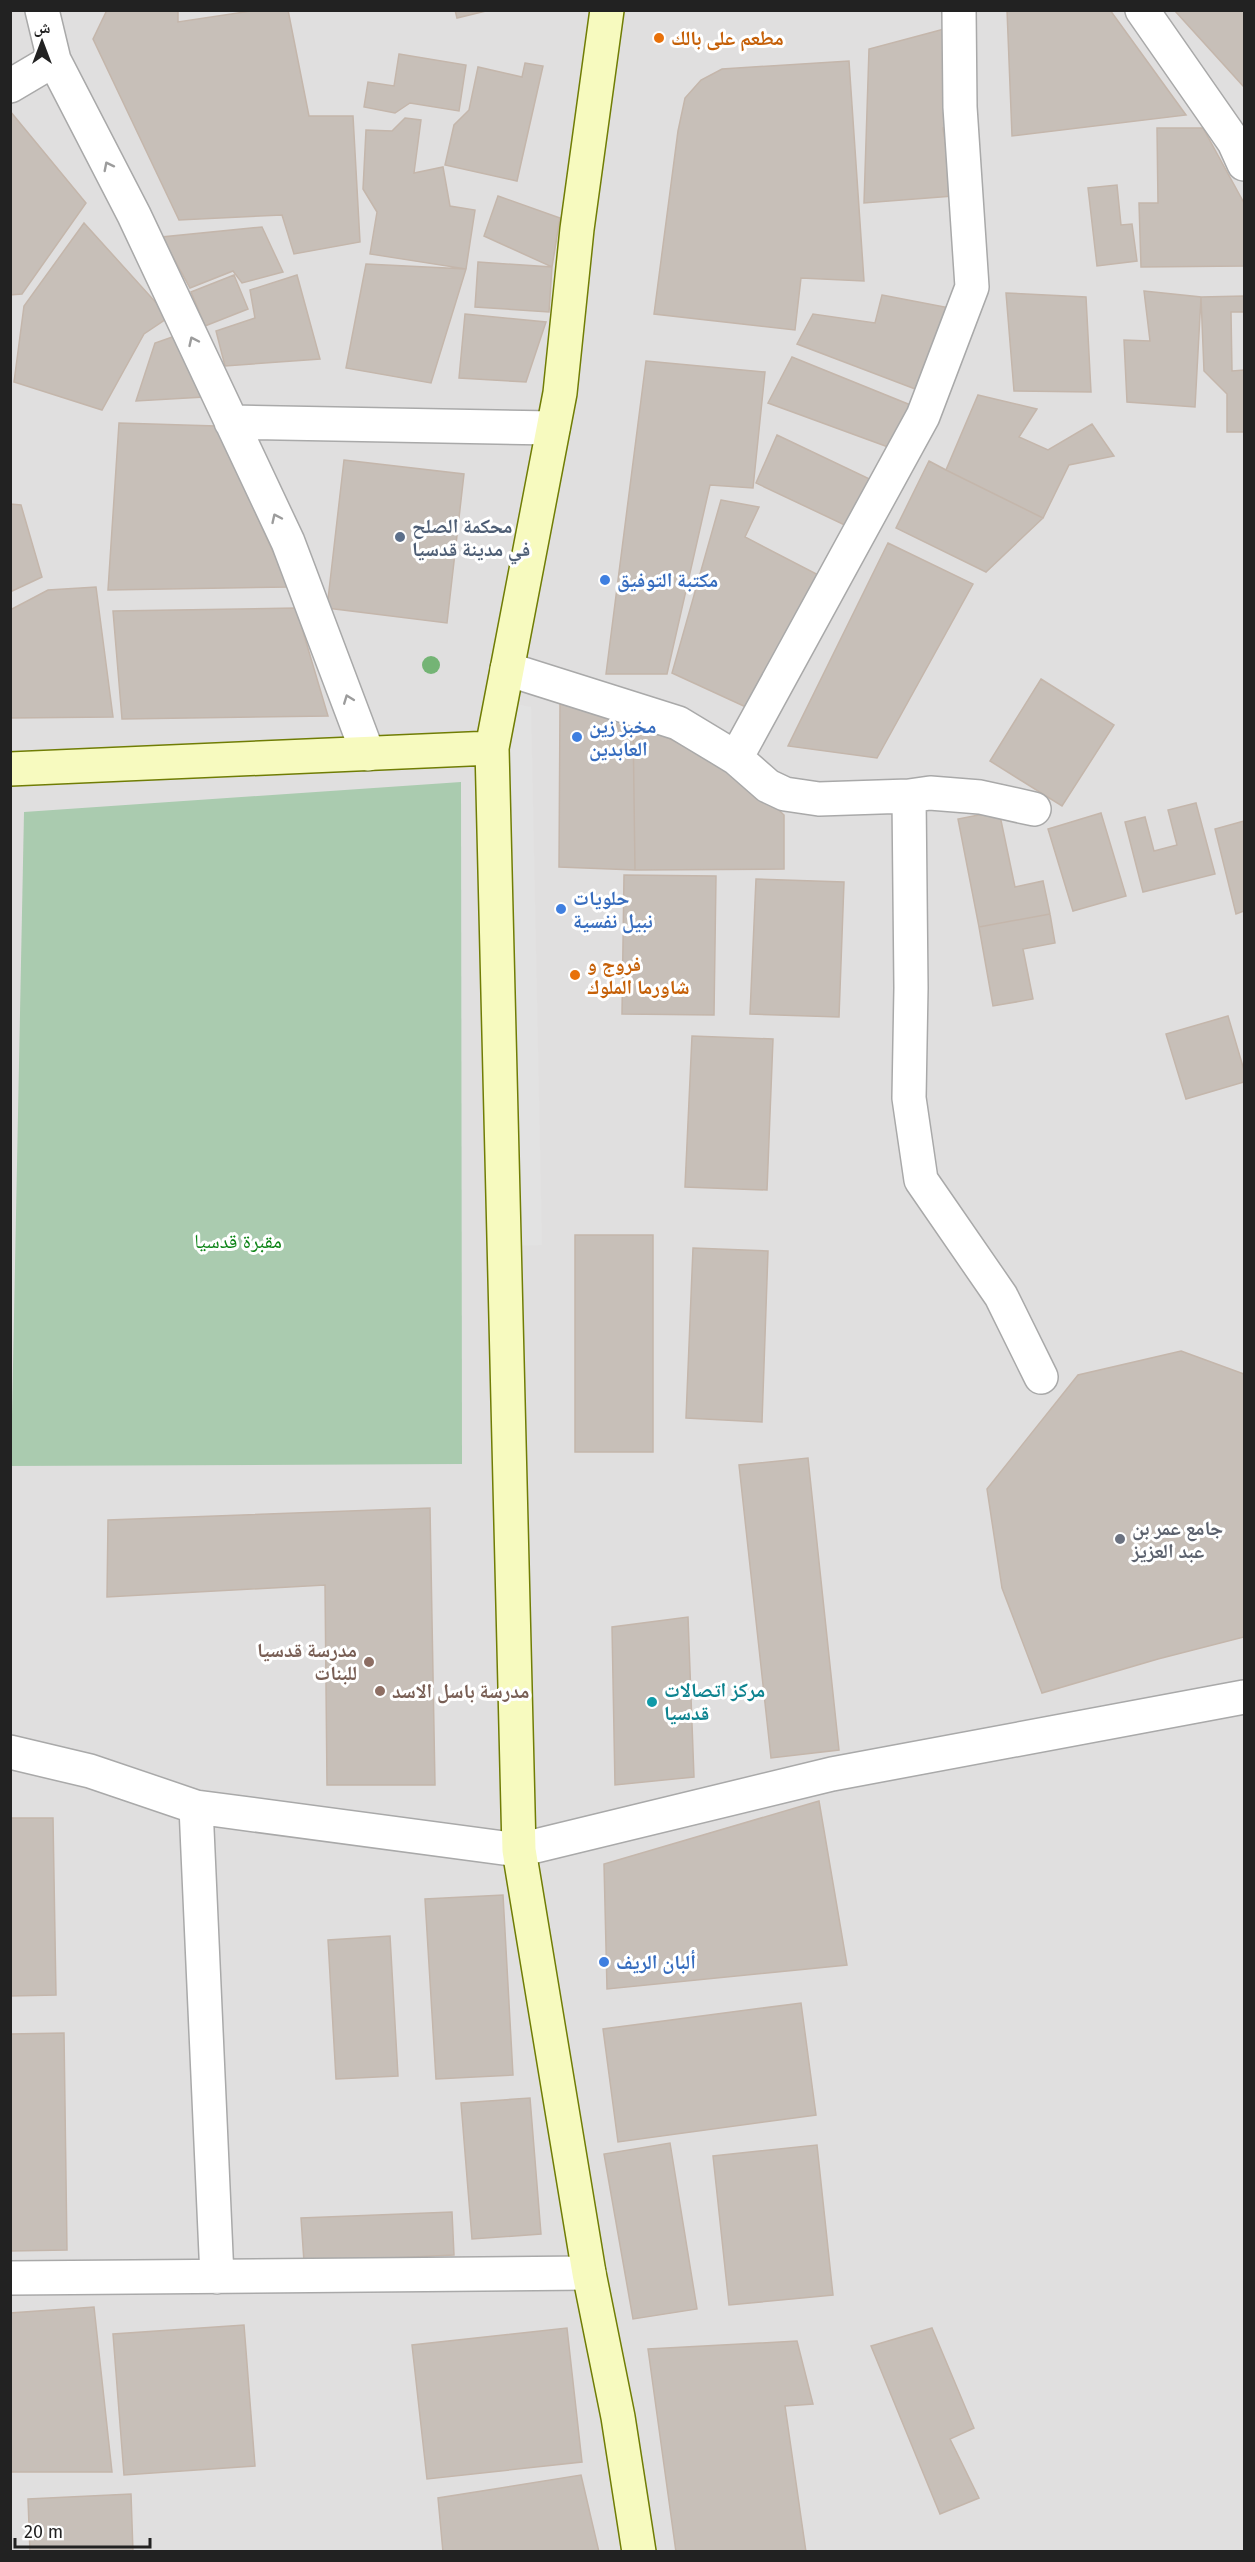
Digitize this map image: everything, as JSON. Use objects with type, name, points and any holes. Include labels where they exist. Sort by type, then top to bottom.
[{"type":"main road","points":[[607,10],[577,229],[560,393],[492,748],[519,1850],[589,2273],[618,2417],[639,2552]]},
{"type":"main road","points":[[10,769],[492,748]]},
{"type":"street","points":[[42,10],[54,60],[134,215],[288,542],[368,754]]},
{"type":"street","points":[[736,758],[923,416],[972,287],[960,107],[959,10]]},
{"type":"street","points":[[1142,10],[1234,142],[1245,164]]},
{"type":"street","points":[[10,86],[54,60]]},
{"type":"street","points":[[231,422],[553,428]]},
{"type":"street","points":[[507,669],[678,723],[736,758],[768,786],[785,794],[819,799],[909,796],[930,793],[980,797],[1034,808]]},
{"type":"street","points":[[909,796],[911,988],[909,1098],[921,1180],[1001,1296],[1041,1377]]},
{"type":"street","points":[[10,1752],[90,1771],[196,1807],[519,1850],[832,1774],[1245,1697]]},
{"type":"street","points":[[196,1807],[217,2277]]},
{"type":"street","points":[[10,2278],[589,2273]]},
{"type":"shaded area","points":[[11,11],[1244,11],[1244,2551],[11,2551]]},
{"type":"shaded area","points":[[501,701],[531,707],[542,1245],[505,1246]]},
{"type":"green space","name":"مقبرة قدسيا","points":[[461,782],[462,1464],[11,1466],[24,812]]},
{"type":"building","points":[[107,10],[178,10],[178,22],[258,10],[288,10],[309,116],[353,116],[360,242],[294,254],[282,215],[179,220],[93,39]]},
{"type":"building","points":[[455,10],[490,10],[457,18]]},
{"type":"building","points":[[1007,10],[1110,10],[1186,115],[1012,136]]},
{"type":"building","points":[[1244,10],[1244,87],[1175,11]]},
{"type":"building","points":[[948,28],[957,125],[943,128],[953,196],[864,203],[869,49]]},
{"type":"building","points":[[399,54],[466,65],[459,111],[410,103],[395,113],[364,107],[368,82],[394,86]]},
{"type":"building","points":[[849,61],[864,281],[801,278],[795,330],[654,314],[678,131],[685,98],[701,80],[722,69]]},
{"type":"building","points":[[525,63],[543,66],[517,181],[445,165],[454,125],[469,110],[478,67],[522,77]]},
{"type":"building","points":[[10,111],[86,203],[22,294],[10,295]]},
{"type":"building","points":[[405,118],[421,120],[414,173],[443,167],[450,206],[475,210],[466,269],[370,254],[377,212],[363,189],[366,130],[392,131]]},
{"type":"building","points":[[1157,128],[1203,128],[1244,203],[1244,266],[1141,267],[1139,203],[1158,203]]},
{"type":"building","points":[[1117,185],[1121,225],[1132,224],[1137,261],[1097,266],[1088,188]]},
{"type":"building","points":[[498,196],[560,218],[552,267],[484,236]]},
{"type":"building","points":[[84,223],[169,317],[144,334],[102,410],[14,382],[24,306]]},
{"type":"building","points":[[262,227],[283,272],[242,283],[233,271],[190,288],[162,237]]},
{"type":"building","points":[[478,262],[552,267],[549,312],[475,307]]},
{"type":"building","points":[[366,264],[466,269],[431,383],[346,368]]},
{"type":"building","points":[[234,275],[248,309],[205,326],[191,292]]},
{"type":"building","points":[[297,275],[320,359],[225,366],[216,331],[255,318],[250,290]]},
{"type":"building","points":[[1144,291],[1201,297],[1195,407],[1127,402],[1124,340],[1150,341]]},
{"type":"building","points":[[1006,293],[1086,297],[1091,392],[1014,391]]},
{"type":"building","points":[[882,295],[950,308],[923,392],[797,344],[813,314],[875,323]]},
{"type":"building","points":[[1244,296],[1244,312],[1231,312],[1232,371],[1244,370],[1244,432],[1227,432],[1227,394],[1204,371],[1201,297]]},
{"type":"building","points":[[11,305],[11,492],[10,492]]},
{"type":"building","points":[[465,314],[546,322],[526,382],[459,378]]},
{"type":"building","points":[[178,335],[204,397],[136,401],[155,343]]},
{"type":"building","points":[[792,357],[918,408],[899,451],[768,403]]},
{"type":"building","points":[[646,361],[765,372],[753,488],[710,485],[667,674],[606,674]]},
{"type":"building","points":[[978,395],[1037,409],[1019,437],[1048,450],[1092,424],[1114,456],[1069,465],[1043,518],[946,470]]},
{"type":"building","points":[[119,423],[216,426],[289,587],[108,590]]},
{"type":"building","points":[[777,435],[878,483],[851,528],[756,483]]},
{"type":"building","points":[[344,460],[464,474],[447,623],[327,608]]},
{"type":"building","points":[[929,461],[1043,518],[986,572],[896,528]]},
{"type":"building","points":[[721,500],[759,507],[745,537],[830,581],[748,708],[672,673]]},
{"type":"building","points":[[10,504],[21,505],[42,577],[10,592]]},
{"type":"building","points":[[888,543],[973,584],[877,758],[788,746]]},
{"type":"building","points":[[96,587],[113,717],[10,718],[10,610],[48,590]]},
{"type":"building","points":[[296,608],[328,716],[122,719],[113,611]]},
{"type":"building","points":[[1041,679],[1114,725],[1062,806],[990,761]]},
{"type":"building","points":[[560,704],[633,721],[635,870],[559,867]]},
{"type":"building","points":[[633,721],[740,773],[784,815],[784,869],[635,870]]},
{"type":"building","points":[[1196,803],[1215,874],[1143,892],[1125,822],[1145,817],[1154,851],[1177,845],[1168,810]]},
{"type":"building","points":[[999,811],[1015,887],[1043,881],[1050,914],[979,927],[958,819]]},
{"type":"building","points":[[1101,813],[1126,896],[1073,911],[1048,829]]},
{"type":"building","points":[[1244,821],[1244,911],[1236,914],[1215,829]]},
{"type":"building","points":[[624,875],[716,876],[714,1015],[622,1014]]},
{"type":"building","points":[[756,879],[844,882],[839,1017],[750,1014]]},
{"type":"building","points":[[1050,914],[1055,943],[1023,949],[1033,999],[993,1006],[979,927]]},
{"type":"building","points":[[1228,1016],[1244,1070],[1244,1082],[1186,1099],[1166,1034]]},
{"type":"building","points":[[692,1036],[773,1039],[767,1190],[685,1187]]},
{"type":"building","points":[[575,1235],[653,1235],[653,1452],[575,1452]]},
{"type":"building","points":[[693,1248],[768,1251],[762,1422],[686,1418]]},
{"type":"building","name":"جامع عمر بن عبد العزيز","points":[[1181,1351],[1244,1374],[1244,1637],[1042,1693],[1002,1588],[987,1489],[1078,1375]]},
{"type":"building","points":[[808,1458],[839,1750],[771,1758],[739,1465]]},
{"type":"building","name":"مدرسة باسل الاسد","points":[[430,1508],[435,1785],[327,1785],[325,1585],[107,1597],[108,1520]]},
{"type":"building","name":"مركز اتصالات قدسيا","points":[[688,1617],[694,1777],[615,1785],[612,1627]]},
{"type":"building","points":[[819,1801],[847,1965],[607,1989],[604,1864]]},
{"type":"building","points":[[10,1818],[53,1818],[56,1995],[10,1996]]},
{"type":"building","points":[[503,1895],[513,2075],[436,2079],[425,1899]]},
{"type":"building","points":[[390,1936],[398,2076],[336,2079],[328,1940]]},
{"type":"building","points":[[801,2003],[816,2115],[618,2142],[603,2029]]},
{"type":"building","points":[[64,2033],[67,2250],[10,2251],[10,2034]]},
{"type":"building","points":[[530,2098],[541,2234],[472,2239],[461,2103]]},
{"type":"building","points":[[670,2143],[697,2309],[633,2319],[604,2154]]},
{"type":"building","points":[[817,2145],[833,2295],[729,2305],[713,2156]]},
{"type":"building","points":[[452,2212],[454,2255],[304,2262],[301,2218]]},
{"type":"building","points":[[94,2307],[112,2472],[10,2472],[10,2313]]},
{"type":"building","points":[[244,2325],[255,2466],[124,2475],[113,2334]]},
{"type":"building","points":[[567,2328],[582,2462],[427,2479],[412,2345]]},
{"type":"building","points":[[932,2328],[974,2428],[950,2439],[979,2498],[940,2514],[871,2346]]},
{"type":"building","points":[[797,2341],[813,2404],[785,2406],[806,2552],[676,2552],[648,2349]]},
{"type":"building","points":[[581,2475],[599,2552],[443,2552],[438,2498]]},
{"type":"building","points":[[131,2494],[133,2552],[30,2552],[28,2499]]},
{"type":"place","name":"مطعم على بالك","points":[[659,38]]},
{"type":"place","name":"محكمة الصلح في مدينة قدسيا","points":[[400,537]]},
{"type":"place","name":"مكتبة التوفيق","points":[[605,580]]},
{"type":"place","name":"مخبز زين العابدين","points":[[577,737]]},
{"type":"place","name":"حلويات نبيل نفسية","points":[[561,909]]},
{"type":"place","name":"فروج و شاورما الملوك","points":[[575,975]]},
{"type":"place","name":"جامع عمر بن عبد العزيز","points":[[1120,1539]]},
{"type":"place","name":"مدرسة قدسيا للبنات","points":[[369,1662]]},
{"type":"place","name":"مدرسة باسل الاسد","points":[[380,1691]]},
{"type":"place","name":"مركز اتصالات قدسيا","points":[[652,1702]]},
{"type":"place","name":"ألبان الريف","points":[[604,1962]]}]
